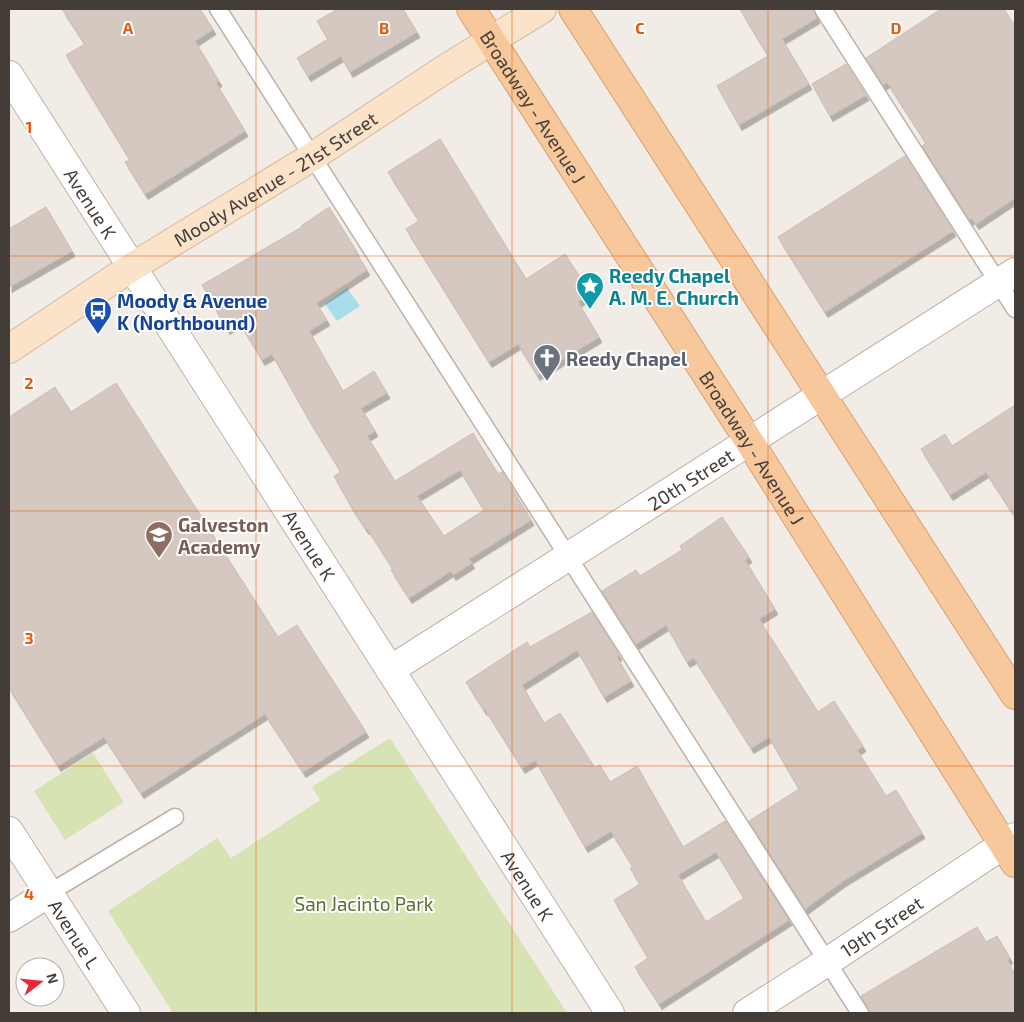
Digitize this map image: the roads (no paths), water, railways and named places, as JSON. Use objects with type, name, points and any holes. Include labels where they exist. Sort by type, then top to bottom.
[{"type":"main road","name":"Broadway - Avenue J","points":[[471,9],[1011,848]]},
{"type":"main road","name":"Moody Avenue - 21st Street","points":[[9,349],[132,267],[312,157],[442,71],[542,9]]},
{"type":"main road","points":[[574,9],[1015,695]]},
{"type":"street","name":"Avenue K","points":[[9,75],[610,1013]]},
{"type":"street","name":"20th Street","points":[[390,670],[1007,277]]},
{"type":"street","name":"Avenue L","points":[[9,831],[126,1013]]},
{"type":"street","name":"19th Street","points":[[747,1013],[1011,848]]},
{"type":"street","points":[[9,918],[49,894]]},
{"type":"lane","points":[[218,9],[860,1013]]},
{"type":"lane","points":[[823,9],[1007,277],[1015,309]]},
{"type":"lane","points":[[49,894],[175,817]]},
{"type":"water","points":[[347,288],[360,306],[337,321],[325,304]]},
{"type":"place","name":"Reedy Chapel A. M. E. Church","points":[[590,310]]},
{"type":"place","name":"Moody & Avenue K (Northbound)","points":[[98,335]]},
{"type":"place","name":"Reedy Chapel","points":[[547,382]]},
{"type":"place","name":"Galveston Academy","points":[[159,559]]},
{"type":"park label","name":"San Jacinto Park","points":[[364,903]]}]
